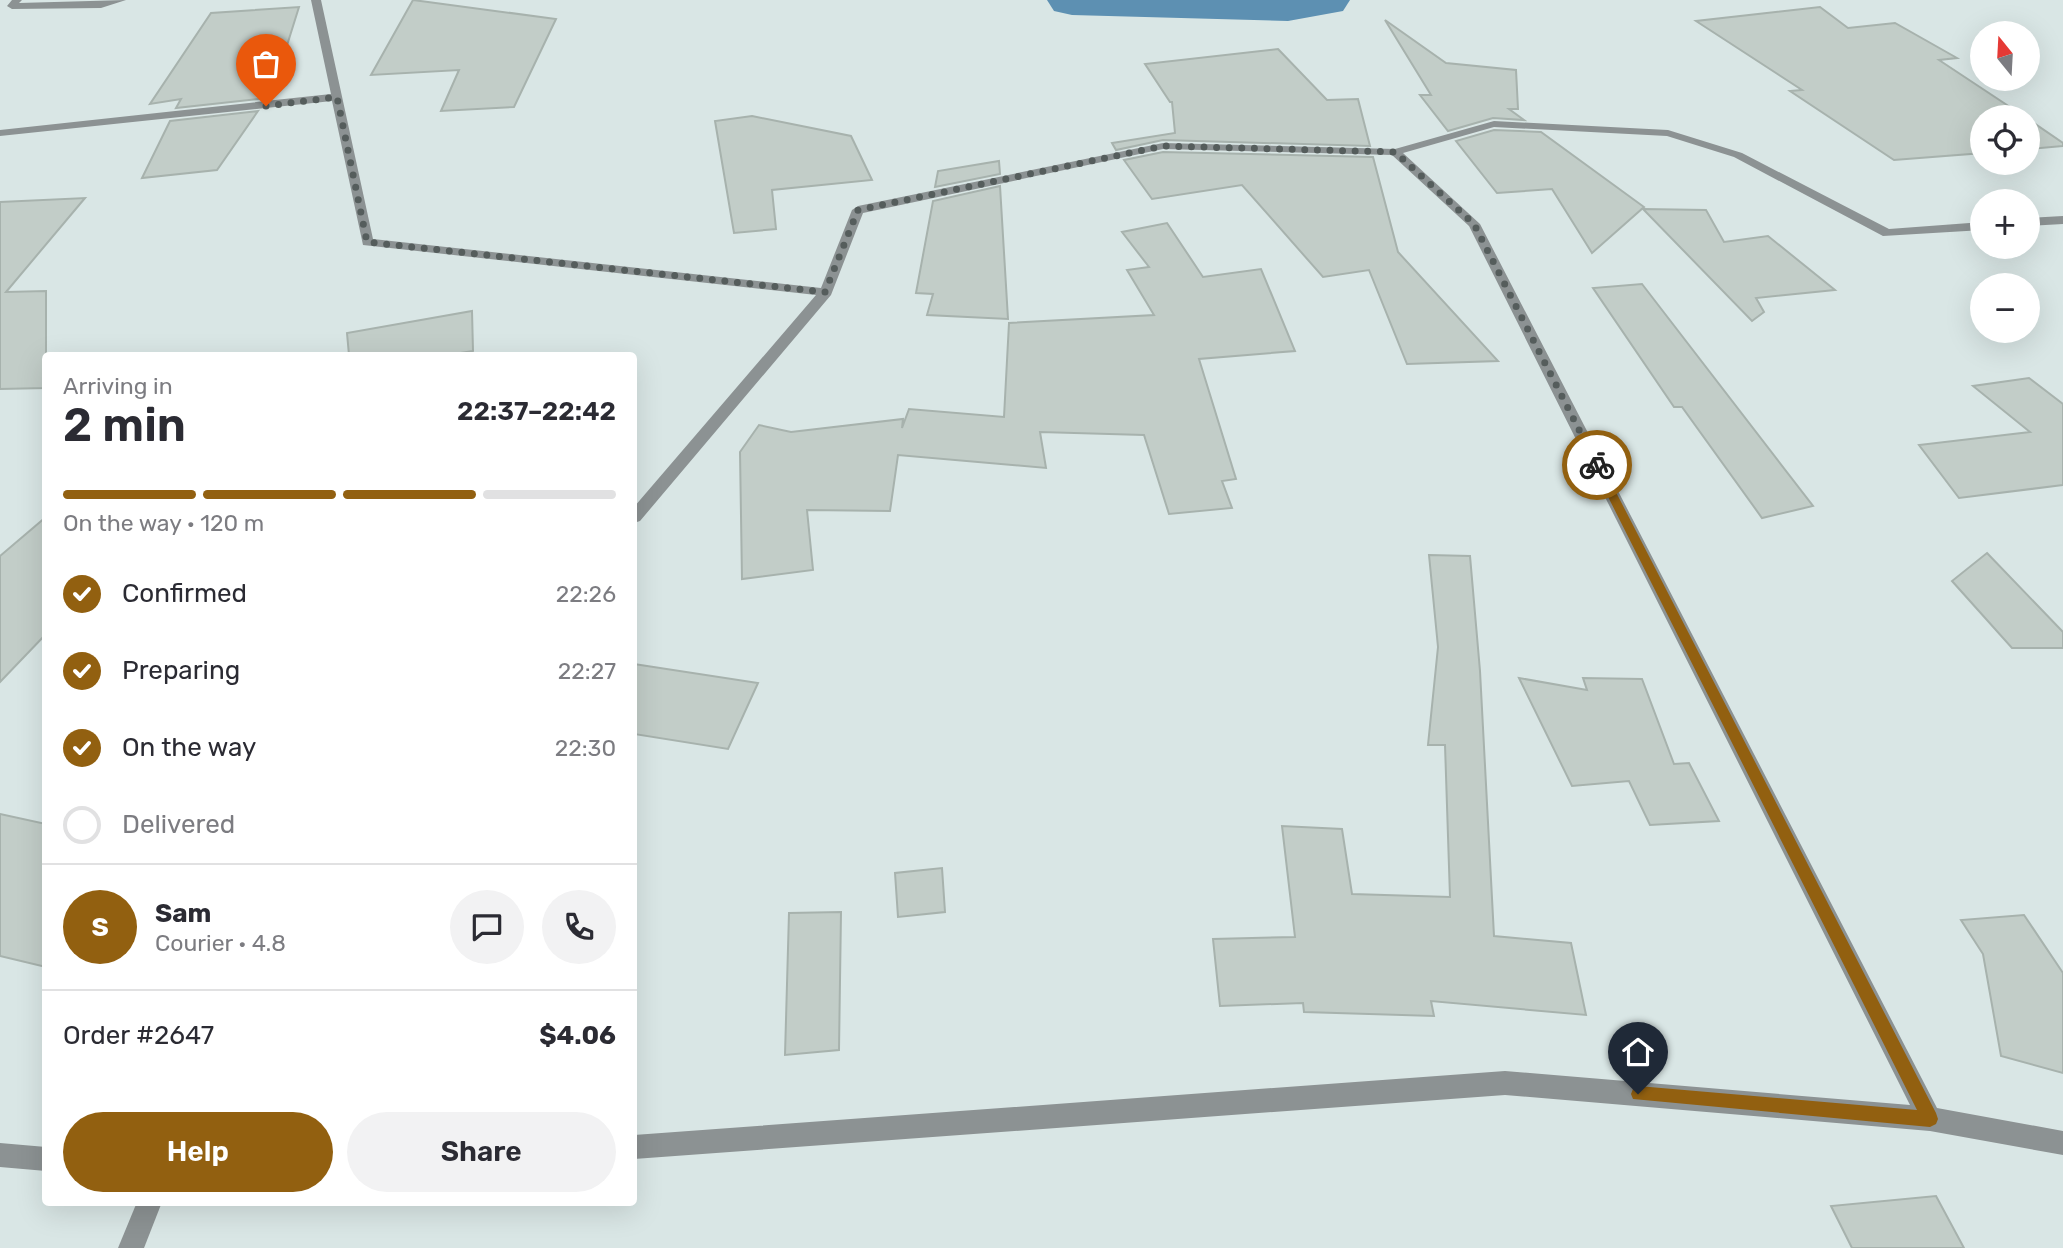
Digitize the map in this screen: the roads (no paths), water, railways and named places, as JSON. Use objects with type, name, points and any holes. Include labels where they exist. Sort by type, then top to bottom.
[{"type":"street","points":[[17,0],[12,6],[101,5],[121,0]]},
{"type":"street","points":[[316,0],[367,242],[825,292]]},
{"type":"street","points":[[0,133],[337,97]]},
{"type":"street","points":[[637,513],[825,292],[858,210],[1163,146],[1395,152],[1494,124],[1668,133],[1738,155],[1887,233],[1970,227]]},
{"type":"street","points":[[1395,152],[1474,224],[1930,1119]]},
{"type":"street","points":[[2040,221],[2063,220]]},
{"type":"street","points":[[637,1147],[1506,1083],[1930,1119],[2063,1143]]},
{"type":"street","points":[[0,1155],[42,1159]]},
{"type":"street","points":[[131,1248],[148,1206]]},
{"type":"waterway","points":[[1072,0],[1288,6],[1325,0]]}]
